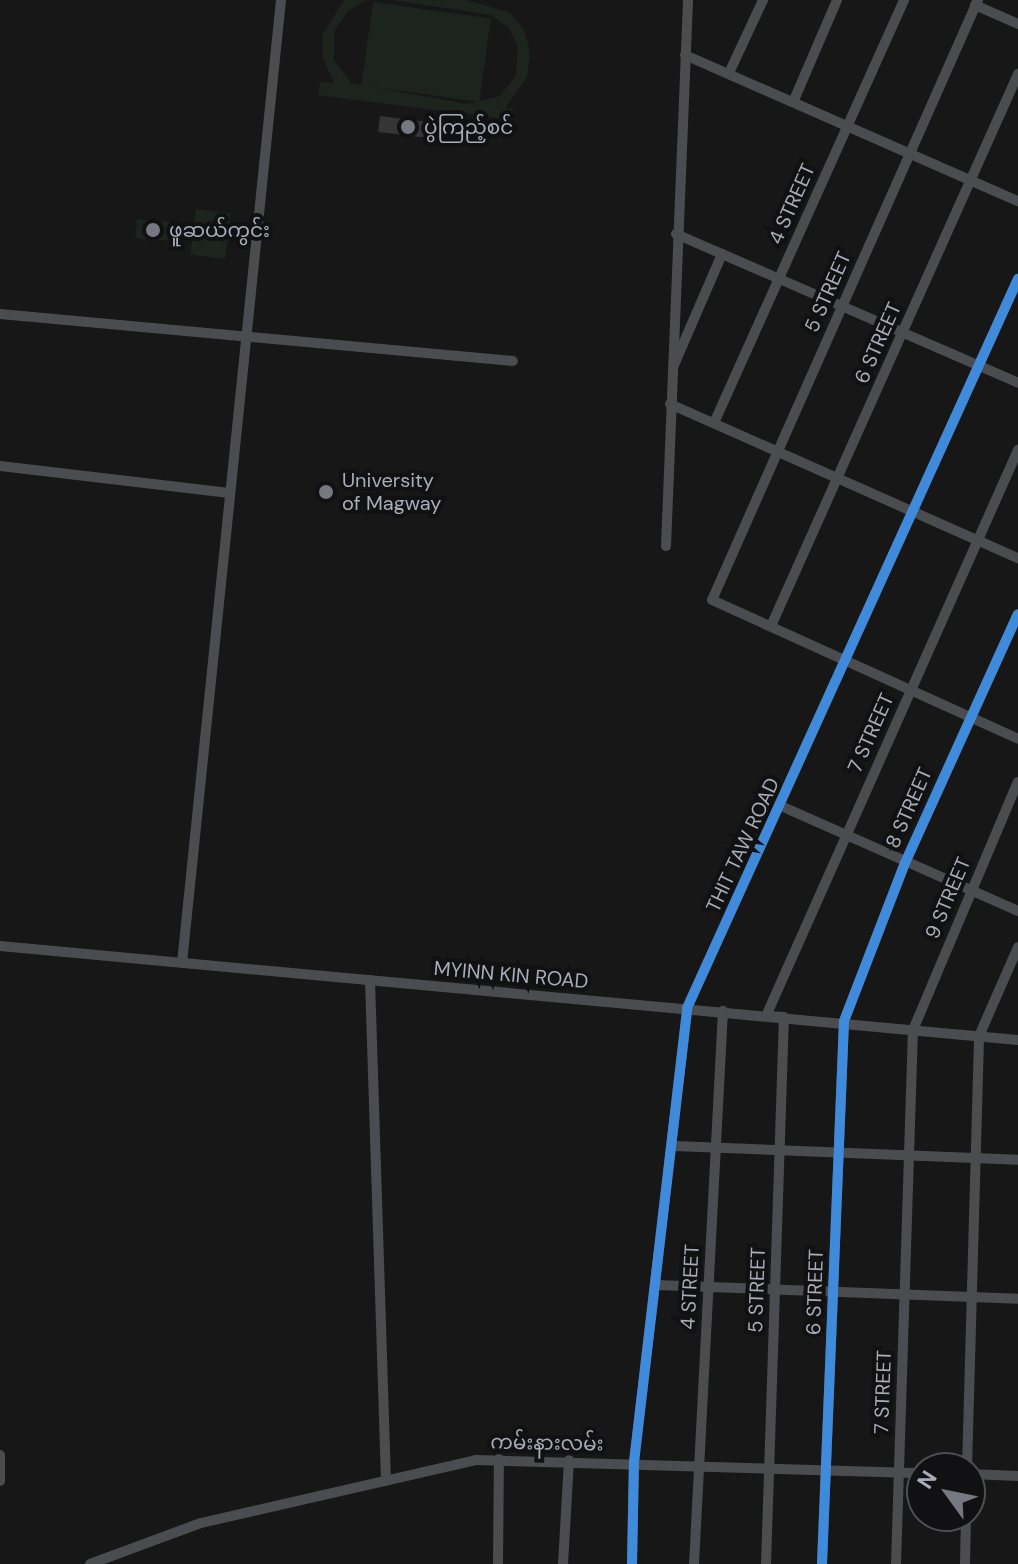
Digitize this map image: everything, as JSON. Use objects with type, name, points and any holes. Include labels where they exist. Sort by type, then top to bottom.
[{"type":"street","points":[[182,963],[281,0]]},
{"type":"street","points":[[666,546],[676,234],[688,0]]},
{"type":"street","points":[[729,73],[763,0]]},
{"type":"street","points":[[794,100],[837,0]]},
{"type":"street","name":"4 STREET","points":[[714,423],[904,0]]},
{"type":"street","points":[[977,2],[1018,24]]},
{"type":"street","name":"5 STREET","points":[[771,626],[712,600],[977,2]]},
{"type":"street","points":[[685,55],[911,151],[1018,201]]},
{"type":"street","name":"6 STREET","points":[[771,626],[1018,74]]},
{"type":"street","points":[[676,234],[1018,383]]},
{"type":"street","points":[[672,371],[722,254]]},
{"type":"street","name":"THIT TAW ROAD","points":[[632,1564],[634,1462],[674,1146],[687,1008],[1018,279]]},
{"type":"street","points":[[0,314],[513,361]]},
{"type":"street","points":[[670,404],[1018,558]]},
{"type":"street","name":"7 STREET","points":[[766,1016],[1018,450]]},
{"type":"street","points":[[0,466],[229,493]]},
{"type":"street","name":"8 STREET","points":[[844,1021],[905,863],[1018,614]]},
{"type":"street","points":[[771,626],[1018,739]]},
{"type":"street","name":"9 STREET","points":[[913,1030],[1018,782]]},
{"type":"street","points":[[781,806],[1018,911]]},
{"type":"street","name":"MYINN KIN ROAD","points":[[0,946],[844,1021],[1018,1040]]},
{"type":"street","points":[[967,1452],[979,1036],[1018,947]]},
{"type":"street","points":[[370,980],[386,1481]]},
{"type":"street","name":"4 STREET","points":[[694,1564],[723,1011]]},
{"type":"street","name":"5 STREET","points":[[766,1564],[784,1017]]},
{"type":"street","name":"6 STREET","points":[[822,1564],[844,1021]]},
{"type":"street","name":"7 STREET","points":[[896,1564],[913,1030]]},
{"type":"street","points":[[674,1146],[1018,1160]]},
{"type":"street","points":[[657,1285],[1018,1299]]},
{"type":"street","points":[[0,1455],[0,1481]]},
{"type":"street","points":[[498,1564],[499,1459]]},
{"type":"street","name":"ကမ်းနားလမ်း","points":[[95,1563],[201,1523],[499,1459],[826,1467],[906,1472]]},
{"type":"street","points":[[563,1564],[569,1460]]},
{"type":"street","points":[[986,1475],[1018,1476]]},
{"type":"street","points":[[965,1564],[966,1532]]},
{"type":"shaded area","points":[[344,0],[367,0],[348,11],[334,31],[334,60],[351,83],[467,104],[500,96],[516,75],[518,47],[509,28],[491,15],[392,0],[467,0],[510,13],[524,30],[530,52],[527,77],[505,108],[513,109],[512,120],[318,95],[320,82],[334,83],[323,58],[323,34]]},
{"type":"shaded area","points":[[373,2],[491,19],[479,102],[361,85]]},
{"type":"shaded area","points":[[196,209],[231,213],[225,259],[190,255]]},
{"type":"shaded area","name":"ဖူဆယ်ကွင်း","points":[[137,219],[170,222],[168,241],[135,238]]},
{"type":"building","name":"ပွဲကြည့်စင်","points":[[380,116],[437,123],[435,139],[378,132]]},
{"type":"cycle path","points":[[632,1564],[634,1462],[687,1008],[1018,279]]},
{"type":"cycle path","points":[[822,1564],[844,1021],[905,863],[1018,614]]},
{"type":"place","name":"ပွဲကြည့်စင်","points":[[408,127]]},
{"type":"place","name":"ဖူဆယ်ကွင်း","points":[[153,230]]},
{"type":"place","name":"University of Magway","points":[[326,492]]}]
